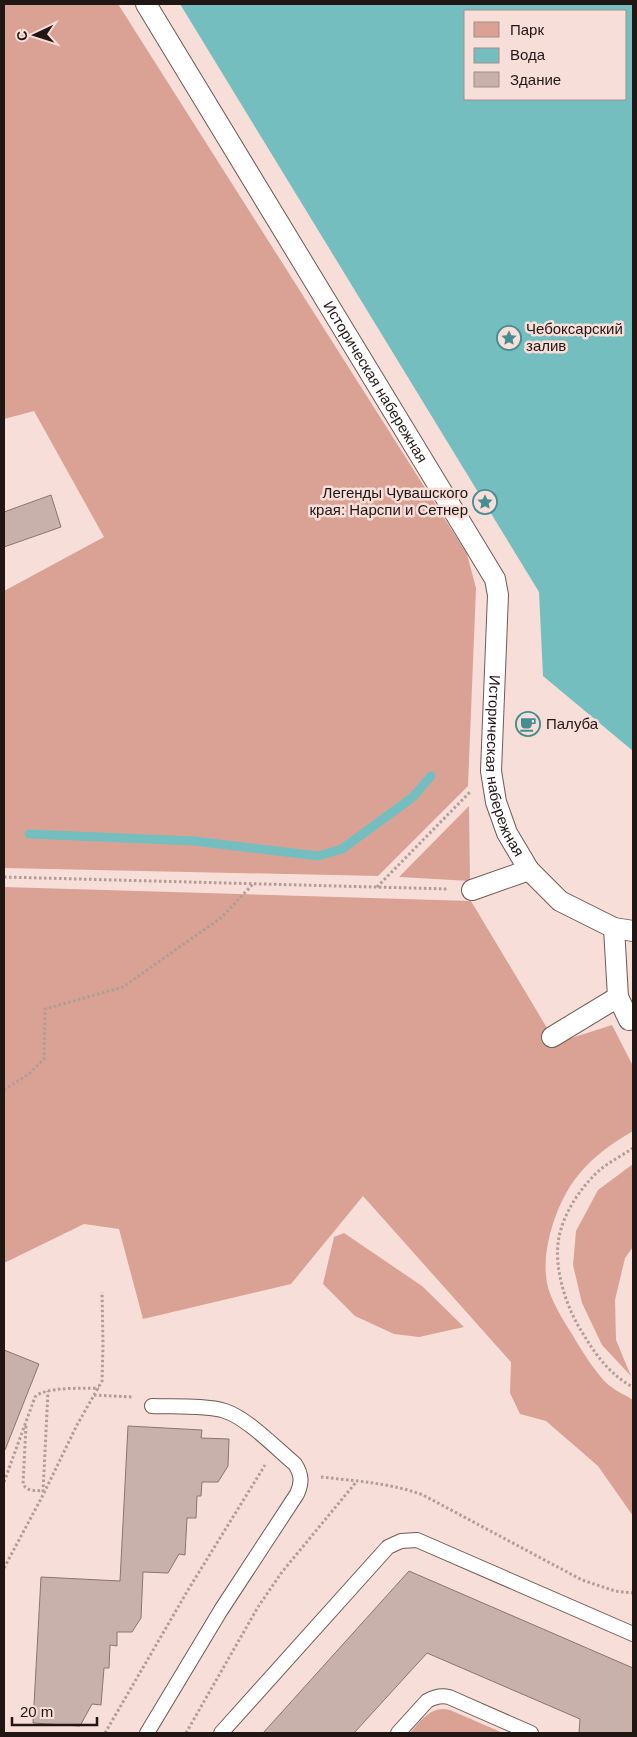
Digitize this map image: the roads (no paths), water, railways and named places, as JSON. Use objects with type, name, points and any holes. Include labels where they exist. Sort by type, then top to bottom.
[{"type":"street","name":"Историческая набережная","points":[[146,4],[495,579],[498,595],[491,771],[496,802],[507,833],[529,870],[560,900],[614,928],[633,931]]},
{"type":"street","points":[[472,890],[529,870]]},
{"type":"street","points":[[614,928],[618,997],[628,1020]]},
{"type":"street","points":[[552,1037],[618,997]]},
{"type":"lane","points":[[147,1733],[216,1617],[297,1494],[301,1476],[295,1464],[244,1421],[223,1410],[152,1406]]},
{"type":"lane","points":[[221,1733],[388,1547],[401,1541],[417,1540],[633,1634]]},
{"type":"lane","points":[[398,1733],[432,1698],[449,1696],[531,1733]]},
{"type":"water","name":"Чебоксарский залив","points":[[180,4],[633,4],[633,751],[543,676],[539,592]]},
{"type":"waterway","points":[[29,834],[194,841],[318,856],[342,849],[413,797],[431,776]]},
{"type":"place","name":"Чебоксарский залив","points":[[509,338]]},
{"type":"place","name":"Легенды Чувашского края: Нарспи и Сетнер","points":[[485,502]]},
{"type":"place","name":"Палуба","points":[[528,724]]}]
